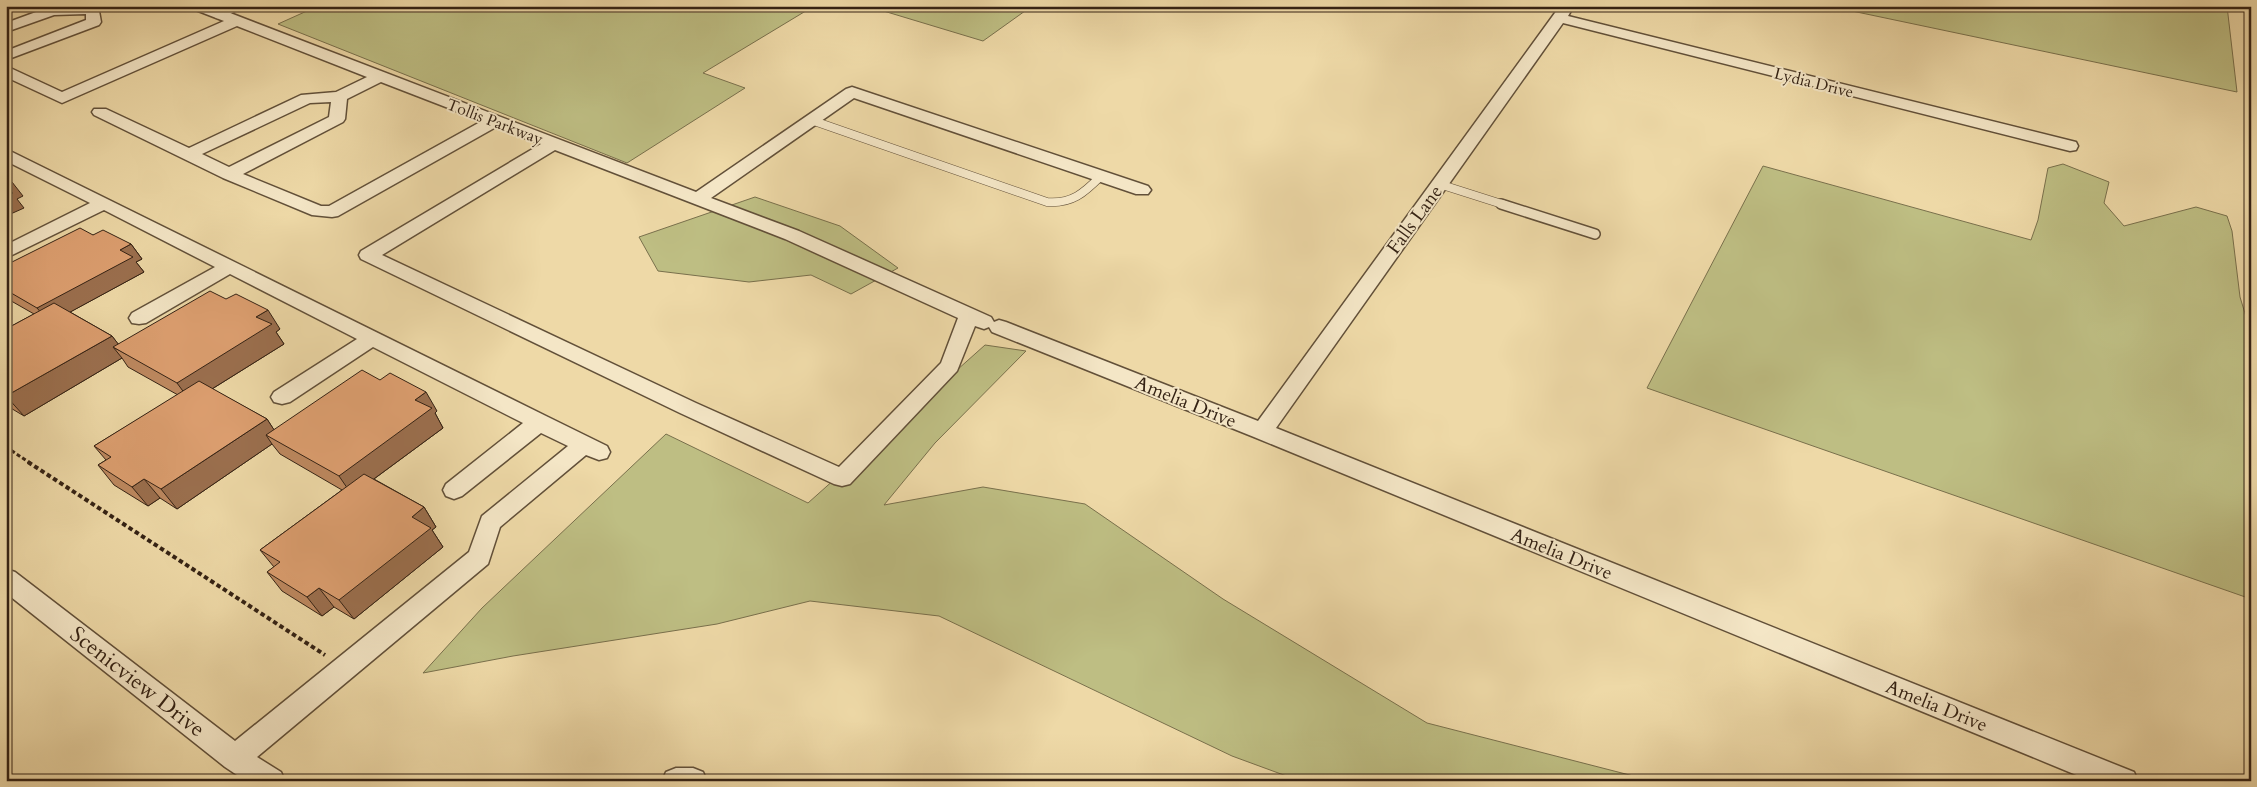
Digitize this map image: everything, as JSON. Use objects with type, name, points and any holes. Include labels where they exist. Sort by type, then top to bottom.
[{"type":"street","name":"Tollis Parkway","points":[[198,6],[218,14],[237,14],[380,76],[792,235]]},
{"type":"street","points":[[6,28],[52,10],[96,8],[94,22],[6,56]]},
{"type":"street","name":"Lydia Drive","points":[[1563,12],[2070,146]]},
{"type":"street","name":"Falls Lane","points":[[1262,431],[1563,12]]},
{"type":"street","points":[[6,71],[62,98],[237,14]]},
{"type":"street","points":[[189,154],[307,98],[339,97],[380,76]]},
{"type":"street","points":[[697,199],[852,92],[1142,190]]},
{"type":"street","points":[[229,174],[337,119],[339,97]]},
{"type":"street","points":[[100,112],[229,174],[318,211],[332,212],[494,121]]},
{"type":"street","points":[[553,144],[368,255],[688,408],[842,478],[950,366],[984,321]]},
{"type":"street","points":[[6,154],[592,449],[490,522],[479,558],[235,758]]},
{"type":"street","points":[[6,252],[105,203]]},
{"type":"street","name":"Amelia Drive","points":[[792,235],[984,321],[1262,431],[2124,781]]},
{"type":"street","points":[[139,318],[230,266]]},
{"type":"street","points":[[282,397],[372,338]]},
{"type":"street","points":[[454,490],[540,422]]},
{"type":"street","name":"Scenicview Drive","points":[[6,579],[235,758],[271,781]]},
{"type":"street","points":[[676,781],[693,781]]},
{"type":"lane","points":[[811,120],[1047,202],[1062,204],[1078,198],[1101,176]]},
{"type":"lane","points":[[1439,184],[1595,234]]},
{"type":"path","points":[[6,447],[345,668]]},
{"type":"green space","points":[[318,6],[814,6],[703,73],[745,88],[627,163],[278,24]]},
{"type":"green space","points":[[867,6],[1032,6],[983,41]]},
{"type":"green space","points":[[1921,6],[2227,6],[2237,92],[1833,7],[1917,10]]},
{"type":"green space","points":[[2063,164],[2109,182],[2104,203],[2124,226],[2196,207],[2227,216],[2232,231],[2240,297],[2251,333],[2251,599],[1647,388],[1763,166],[2031,240],[2038,220],[2048,168]]},
{"type":"green space","points":[[755,197],[840,226],[898,268],[851,294],[811,275],[749,282],[658,271],[639,237]]},
{"type":"green space","points":[[985,345],[1026,351],[935,443],[884,505],[983,487],[1085,504],[1223,599],[1427,723],[1653,781],[1300,781],[1232,756],[939,616],[810,601],[717,624],[513,656],[423,673],[482,608],[666,434],[808,503]]},
{"type":"building","points":[[6,178],[12,182],[6,184]]},
{"type":"building","points":[[6,190],[13,193],[6,196]]},
{"type":"building","points":[[80,228],[93,235],[103,230],[131,244],[120,250],[133,257],[37,308],[6,290],[6,265]]},
{"type":"building","points":[[210,291],[226,299],[236,294],[268,310],[256,317],[272,324],[177,383],[113,347]]},
{"type":"building","points":[[54,303],[112,336],[6,396],[6,329]]},
{"type":"building","points":[[362,370],[380,380],[390,373],[426,392],[415,400],[432,408],[339,476],[266,435]]},
{"type":"building","points":[[199,381],[267,419],[161,489],[144,479],[132,487],[98,465],[111,457],[94,446]]},
{"type":"building","points":[[364,474],[424,507],[412,517],[431,528],[339,600],[319,588],[307,597],[267,572],[280,562],[260,550]]}]
